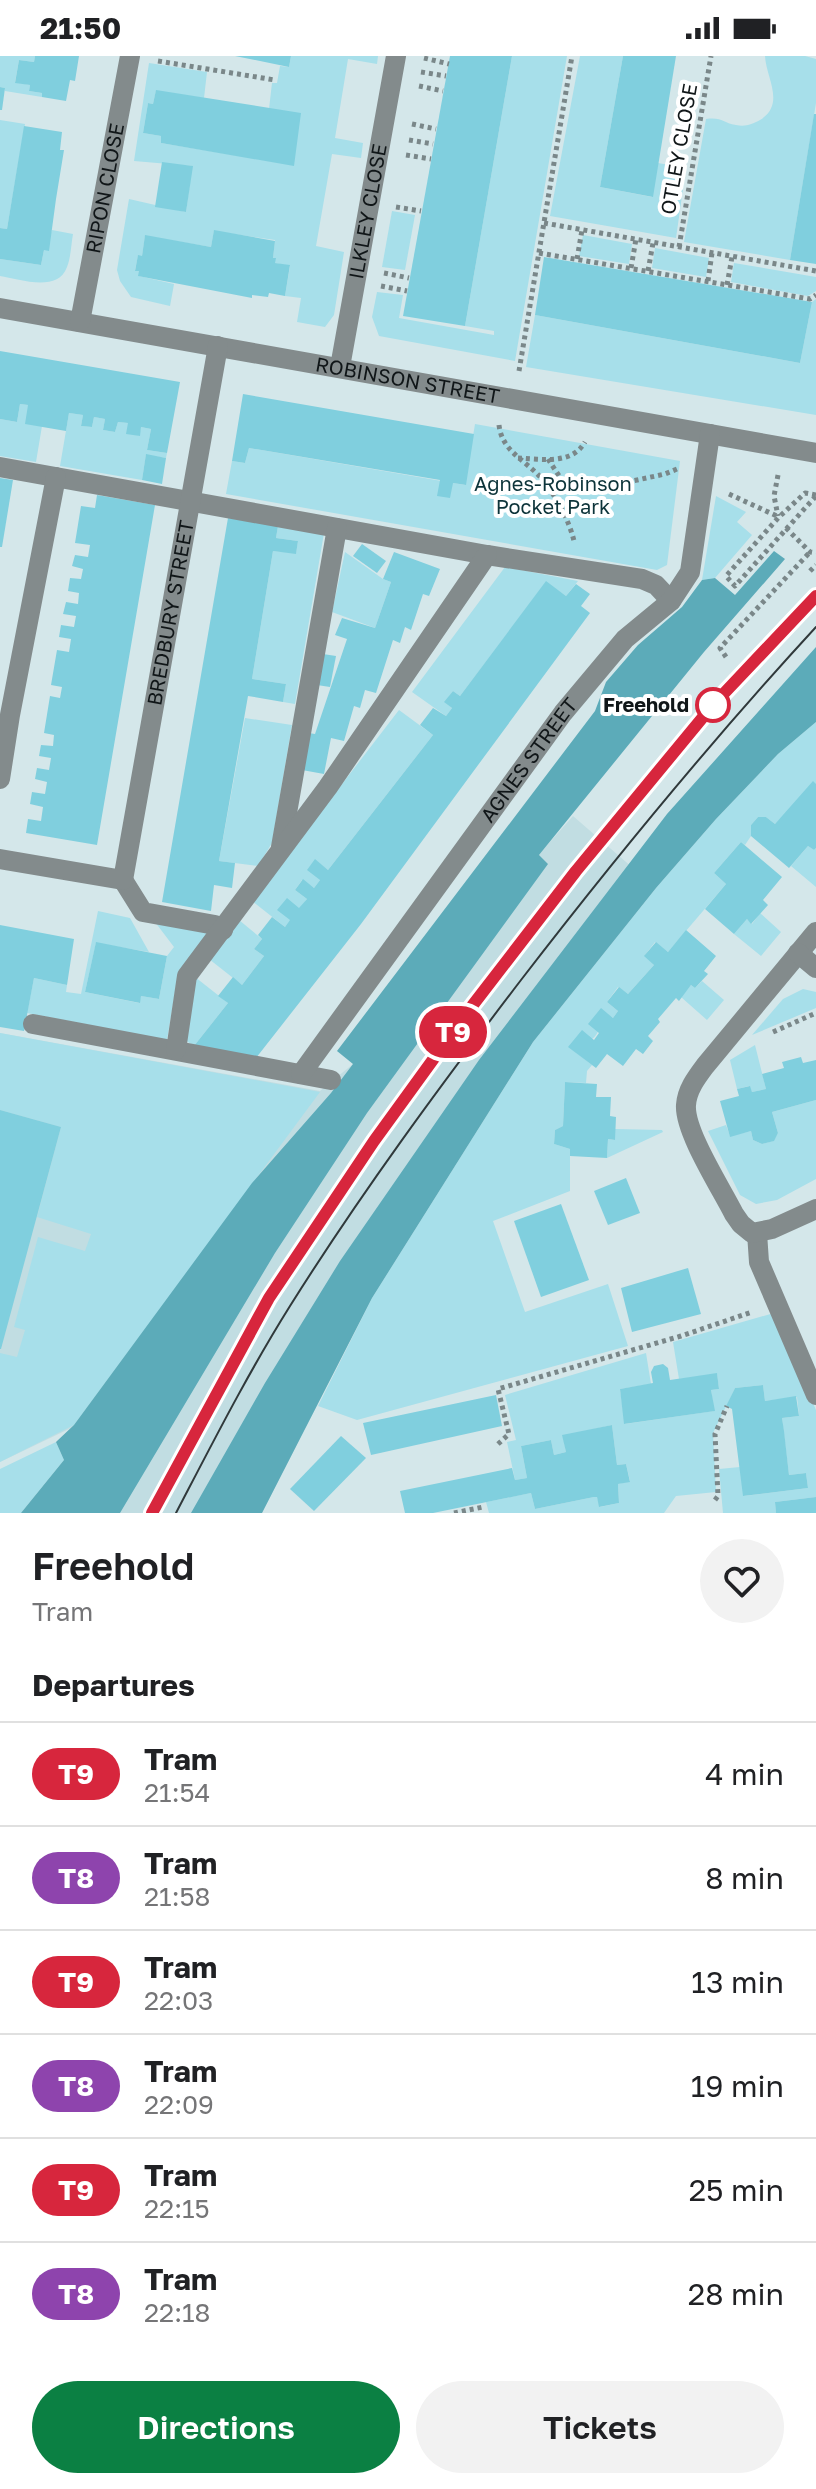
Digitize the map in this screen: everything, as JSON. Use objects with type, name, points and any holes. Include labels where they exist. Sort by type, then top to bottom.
[{"type":"street","name":"ILKLEY CLOSE","points":[[340,367],[396,56]]},
{"type":"street","name":"RIPON CLOSE","points":[[80,322],[137,57]]},
{"type":"street","name":"ROBINSON STREET","points":[[0,308],[816,453]]},
{"type":"street","name":"BREDBURY STREET","points":[[123,880],[218,346]]},
{"type":"street","name":"AGNES STREET","points":[[301,1074],[563,713],[625,639],[671,601],[690,572],[710,434]]},
{"type":"street","points":[[0,467],[487,555],[642,579],[656,585],[671,601]]},
{"type":"street","points":[[0,779],[5,714],[56,477]]},
{"type":"street","points":[[281,850],[337,528]]},
{"type":"street","points":[[176,1050],[187,976],[328,787],[487,555]]},
{"type":"street","points":[[0,859],[123,880],[143,912],[215,925],[223,930]]},
{"type":"street","points":[[816,932],[721,1044],[694,1081],[688,1096],[687,1119],[734,1214],[752,1233],[772,1229],[816,1209]]},
{"type":"street","points":[[798,953],[816,968]]},
{"type":"street","points":[[33,1024],[331,1080]]},
{"type":"street","points":[[757,1233],[759,1262],[816,1395]]},
{"type":"path","points":[[519,373],[572,56]]},
{"type":"path","name":"OTLEY CLOSE","points":[[679,247],[711,56]]},
{"type":"path","points":[[137,57],[275,80]]},
{"type":"path","points":[[415,57],[449,64]]},
{"type":"path","points":[[412,70],[446,76]]},
{"type":"path","points":[[410,85],[443,91]]},
{"type":"path","points":[[403,122],[436,129]]},
{"type":"path","points":[[400,138],[433,144]]},
{"type":"path","points":[[397,153],[431,159]]},
{"type":"path","points":[[387,205],[421,211]]},
{"type":"path","points":[[544,223],[816,271]]},
{"type":"path","points":[[577,259],[582,230]]},
{"type":"path","points":[[631,268],[636,239]]},
{"type":"path","points":[[648,271],[653,243]]},
{"type":"path","points":[[539,253],[810,299],[816,295]]},
{"type":"path","points":[[708,281],[712,253]]},
{"type":"path","points":[[727,285],[732,257]]},
{"type":"path","points":[[375,271],[409,278]]},
{"type":"path","points":[[372,285],[407,291]]},
{"type":"path","points":[[498,420],[500,436],[517,458],[541,478],[562,511],[573,537],[573,568]]},
{"type":"path","points":[[517,458],[568,458],[580,451],[589,436]]},
{"type":"path","points":[[548,459],[565,485]]},
{"type":"path","points":[[547,488],[623,483],[665,474],[675,468],[689,471]]},
{"type":"path","points":[[779,472],[774,496],[779,517]]},
{"type":"path","points":[[805,493],[816,496],[735,586],[726,576],[779,517],[805,493]]},
{"type":"path","points":[[726,657],[720,648],[813,552],[786,528]]},
{"type":"path","points":[[810,571],[816,565]]},
{"type":"path","points":[[763,1037],[816,1013]]},
{"type":"path","points":[[498,1444],[509,1434],[498,1389],[681,1336],[777,1304]]},
{"type":"path","points":[[715,1500],[718,1496],[715,1434],[727,1406]]},
{"type":"path","points":[[454,1513],[483,1507]]},
{"type":"shaded area","points":[[774,551],[785,559],[704,652],[539,855],[548,864],[367,1113],[275,1253],[120,1513],[21,1513],[64,1460],[56,1442],[74,1425],[252,1183],[353,1064],[337,1051],[595,711],[606,682],[638,645],[682,607],[702,580],[715,578],[735,595]]},
{"type":"shaded area","points":[[816,647],[816,722],[778,754],[716,819],[656,888],[533,1042],[372,1298],[262,1513],[191,1513],[265,1383],[340,1261],[479,1060],[667,814]]},
{"type":"shaded area","points":[[573,816],[656,888],[533,1042],[484,1118],[372,1298],[262,1513],[21,1513],[64,1460],[56,1442],[71,1428],[0,1462],[0,1033],[320,1091],[353,1064]]},
{"type":"green space","points":[[0,56],[35,56],[34,62],[19,60],[15,82],[30,85],[29,91],[42,93],[42,97],[5,91],[0,87]]},
{"type":"green space","points":[[291,56],[378,56],[377,64],[348,59],[335,138],[363,143],[361,158],[332,154],[316,246],[344,252],[334,315],[325,327],[297,322],[301,298],[285,296],[290,266],[275,263],[275,240],[214,231],[211,247],[145,236],[142,256],[138,256],[135,270],[139,271],[139,276],[174,284],[170,306],[131,297],[120,281],[117,270],[129,199],[186,212],[192,166],[134,161],[149,63],[207,72],[204,98],[156,91],[153,104],[148,103],[143,133],[161,136],[161,143],[293,165],[269,109],[272,83],[277,83],[280,66],[289,67]]},
{"type":"green space","points":[[512,56],[567,56],[515,361],[379,336],[372,317],[377,292],[403,295],[399,318],[494,335],[494,331],[465,326]]},
{"type":"green space","points":[[580,56],[623,56],[600,187],[652,197],[658,163],[686,168],[676,238],[550,216]]},
{"type":"green space","points":[[765,56],[816,59],[816,103],[790,260],[684,242],[706,119],[743,126],[768,114],[773,90]]},
{"type":"green space","points":[[0,120],[25,124],[7,229],[0,228]]},
{"type":"green space","points":[[392,211],[415,215],[405,270],[382,267]]},
{"type":"green space","points":[[52,230],[73,234],[68,263],[62,275],[47,282],[0,276],[0,259],[41,265]]},
{"type":"green space","points":[[583,235],[632,244],[629,264],[579,256]]},
{"type":"green space","points":[[655,248],[709,258],[706,277],[652,268]]},
{"type":"green space","points":[[734,263],[816,277],[816,291],[808,296],[731,282]]},
{"type":"green space","points":[[816,299],[816,415],[526,367],[535,315],[800,363],[812,302]]},
{"type":"green space","points":[[20,404],[28,405],[42,426],[36,462],[0,456],[0,419],[17,422]]},
{"type":"green space","points":[[69,413],[83,415],[81,426],[92,427],[94,417],[105,419],[103,430],[115,432],[118,422],[128,423],[139,436],[141,427],[151,429],[147,450],[167,453],[166,458],[146,455],[142,480],[60,466]]},
{"type":"green space","name":"Agnes-Robinson Pocket Park","points":[[475,424],[680,461],[667,565],[657,570],[226,494],[232,461],[245,463],[249,448],[465,485]]},
{"type":"green space","points":[[716,496],[746,512],[737,522],[752,535],[715,578],[702,580]]},
{"type":"green space","points":[[278,526],[324,533],[295,704],[283,702],[286,684],[252,679],[273,551],[296,553],[298,541],[276,538]]},
{"type":"green space","points":[[345,552],[391,582],[375,628],[332,612]]},
{"type":"green space","points":[[505,567],[578,581],[566,596],[546,582],[460,696],[453,691],[445,702],[452,708],[446,716],[412,692]]},
{"type":"green space","points":[[399,710],[433,735],[328,870],[315,860],[320,880],[314,888],[302,880],[295,890],[307,899],[285,927],[252,901]]},
{"type":"green space","points":[[245,718],[292,725],[272,843],[258,866],[219,861]]},
{"type":"green space","points":[[816,722],[816,784],[775,824],[766,817],[758,817],[751,825],[751,836],[745,845],[741,842],[714,873],[726,884],[668,952],[655,942],[645,955],[654,965],[628,994],[618,987],[607,1002],[618,1011],[613,1018],[601,1009],[595,1036],[569,1047],[592,1065],[587,1071],[586,1083],[565,1082],[563,1126],[555,1130],[554,1144],[570,1149],[570,1191],[493,1221],[525,1312],[608,1284],[628,1346],[357,1420],[318,1406],[372,1298],[533,1042],[656,888],[716,819],[778,754]]},
{"type":"green space","points":[[808,846],[814,850],[816,848],[816,887],[791,866]]},
{"type":"green space","points":[[98,911],[130,918],[149,952],[96,943],[85,992],[139,1003],[141,996],[159,999],[167,956],[174,947],[155,922],[210,932],[178,974],[167,1040],[27,1013],[34,978],[67,985],[66,992],[81,994]]},
{"type":"green space","points":[[760,913],[781,932],[761,956],[734,934],[747,919],[752,924]]},
{"type":"green space","points":[[239,920],[262,939],[254,949],[264,956],[242,985],[209,959]]},
{"type":"green space","points":[[195,977],[228,1003],[194,1046],[185,1040]]},
{"type":"green space","points":[[702,981],[724,1000],[707,1020],[681,997],[691,985],[695,988]]},
{"type":"green space","points":[[803,989],[816,992],[816,1008],[752,1035],[783,999]]},
{"type":"green space","points":[[0,1033],[320,1092],[74,1425],[0,1462],[0,1353],[17,1357],[25,1330],[14,1327],[38,1237],[85,1251],[91,1234],[37,1217],[61,1127],[0,1110]]},
{"type":"green space","points":[[755,1045],[766,1089],[752,1092],[749,1086],[737,1089],[730,1060]]},
{"type":"green space","points":[[816,1100],[816,1179],[777,1200],[756,1204],[740,1195],[708,1131],[726,1125],[730,1136],[751,1131],[753,1140],[762,1144],[773,1141],[778,1133],[772,1112]]},
{"type":"green space","points":[[615,1129],[663,1132],[607,1158],[608,1139],[615,1140]]},
{"type":"green space","points":[[774,1313],[816,1410],[816,1497],[775,1502],[776,1513],[723,1513],[719,1469],[740,1467],[744,1496],[808,1488],[806,1473],[789,1475],[782,1418],[799,1416],[797,1397],[765,1401],[763,1385],[735,1388],[713,1433],[716,1492],[676,1496],[664,1513],[489,1513],[486,1502],[531,1493],[535,1509],[594,1497],[597,1497],[600,1507],[619,1503],[618,1484],[630,1481],[626,1464],[617,1465],[612,1425],[563,1436],[566,1452],[554,1455],[551,1440],[521,1446],[527,1478],[515,1480],[507,1442],[516,1440],[505,1395],[646,1353],[651,1384],[620,1389],[625,1424],[714,1411],[711,1390],[719,1389],[717,1374],[679,1379],[673,1342]]},
{"type":"green space","points":[[56,1442],[64,1460],[21,1513],[0,1513],[0,1469]]},
{"type":"building","points":[[35,56],[79,56],[75,81],[70,80],[66,101],[42,97],[42,93],[29,91],[30,85],[15,83],[19,60],[34,62]]},
{"type":"building","points":[[235,56],[291,56],[289,67]]},
{"type":"building","points":[[450,56],[512,56],[465,326],[403,316]]},
{"type":"building","points":[[623,56],[676,56],[653,197],[600,187]]},
{"type":"building","points":[[0,87],[5,88],[2,110],[0,110]]},
{"type":"building","points":[[156,90],[301,113],[294,166],[161,143],[161,136],[143,133],[148,103],[153,104]]},
{"type":"building","points":[[816,114],[816,264],[790,260]]},
{"type":"building","points":[[24,126],[62,132],[60,150],[64,150],[49,251],[44,250],[41,265],[0,259],[0,228],[7,229]]},
{"type":"building","points":[[162,162],[193,166],[186,212],[155,207]]},
{"type":"building","points":[[214,230],[275,241],[275,263],[290,265],[285,296],[269,293],[268,297],[252,295],[252,298],[138,276],[139,271],[135,271],[138,255],[142,256],[145,235],[211,247]]},
{"type":"building","points":[[544,257],[812,302],[800,363],[535,315]]},
{"type":"building","points":[[0,351],[180,382],[167,453],[147,450],[151,429],[141,427],[140,436],[126,434],[128,423],[118,422],[115,432],[103,430],[105,419],[94,417],[92,427],[81,426],[83,415],[69,413],[66,431],[25,424],[28,405],[20,404],[17,422],[0,419]]},
{"type":"building","points":[[243,394],[474,434],[466,485],[453,483],[450,498],[437,496],[440,480],[249,448],[245,463],[232,461]]},
{"type":"building","points":[[146,454],[166,458],[162,484],[142,480]]},
{"type":"building","points":[[0,478],[13,480],[2,547],[0,547]]},
{"type":"building","points":[[97,495],[155,505],[97,845],[26,833],[28,819],[41,821],[43,807],[30,804],[32,792],[45,794],[47,782],[35,779],[37,768],[49,770],[51,758],[39,756],[41,745],[53,746],[54,735],[44,733],[50,696],[60,698],[62,687],[51,685],[57,650],[69,652],[71,639],[59,637],[61,625],[74,627],[76,616],[63,614],[66,602],[78,604],[79,593],[68,591],[70,578],[81,579],[83,569],[72,566],[75,555],[88,557],[90,545],[75,543],[81,506],[95,508]]},
{"type":"building","points":[[228,518],[278,526],[276,538],[298,541],[296,554],[273,551],[252,679],[286,684],[283,702],[248,696],[219,861],[235,863],[232,888],[214,885],[211,911],[162,902]]},
{"type":"building","points":[[362,544],[386,561],[377,573],[353,556]]},
{"type":"building","points":[[394,552],[440,569],[429,596],[423,594],[411,630],[405,627],[400,643],[393,640],[376,693],[365,690],[360,708],[354,706],[344,741],[331,738],[324,774],[302,770],[309,733],[315,734],[347,639],[335,635],[342,618],[375,628],[391,582],[383,579]]},
{"type":"building","points":[[546,581],[566,596],[576,584],[590,594],[581,606],[590,613],[361,924],[256,1058],[194,1046],[228,1003],[218,996],[233,977],[242,985],[264,956],[254,949],[262,939],[258,935],[272,917],[285,927],[290,920],[277,910],[287,898],[299,908],[307,899],[295,890],[303,879],[314,888],[320,880],[307,870],[315,859],[328,870],[433,735],[420,725],[433,708],[446,716],[452,708],[444,702],[453,691],[460,696]]},
{"type":"building","points":[[323,654],[336,656],[330,687],[317,685]]},
{"type":"building","points":[[813,781],[816,784],[816,848],[814,850],[808,846],[789,868],[751,836],[751,825],[758,817],[766,817],[775,824]]},
{"type":"building","points":[[741,842],[782,877],[763,900],[768,905],[751,924],[747,919],[734,934],[705,909],[726,884],[714,873]]},
{"type":"building","points":[[0,925],[74,939],[67,985],[34,978],[24,1031],[0,1027]]},
{"type":"building","points":[[686,930],[716,956],[704,971],[708,974],[695,988],[691,985],[679,1001],[676,998],[658,1019],[660,1022],[648,1036],[653,1041],[643,1054],[636,1049],[623,1066],[607,1054],[596,1068],[568,1047],[582,1030],[594,1040],[599,1033],[588,1024],[601,1008],[613,1018],[618,1011],[607,1002],[619,987],[628,994],[654,965],[644,956],[656,942],[668,952]]},
{"type":"building","points":[[96,942],[167,956],[159,999],[141,996],[140,1003],[85,992]]},
{"type":"building","points":[[801,1057],[803,1063],[816,1060],[816,1100],[772,1112],[778,1133],[774,1141],[762,1144],[753,1140],[751,1131],[730,1137],[720,1101],[739,1096],[737,1089],[750,1086],[752,1092],[766,1089],[762,1074],[784,1068],[782,1062]]},
{"type":"building","points":[[565,1082],[597,1084],[596,1097],[611,1097],[610,1116],[616,1117],[615,1140],[608,1139],[607,1158],[570,1156],[570,1149],[554,1144],[555,1130],[563,1126]]},
{"type":"building","points":[[0,1110],[61,1127],[1,1349],[0,1349]]},
{"type":"building","points":[[626,1178],[640,1213],[608,1225],[594,1191]]},
{"type":"building","points":[[561,1204],[589,1280],[541,1297],[514,1221]]},
{"type":"building","points":[[688,1268],[701,1314],[632,1332],[621,1288]]},
{"type":"building","points":[[663,1364],[668,1368],[670,1380],[717,1373],[719,1389],[711,1390],[715,1411],[624,1424],[620,1389],[653,1383],[651,1372],[654,1366]]},
{"type":"building","points":[[763,1385],[765,1401],[796,1396],[799,1416],[782,1418],[789,1475],[806,1473],[808,1488],[743,1496],[732,1409],[726,1406],[735,1388]]},
{"type":"building","points":[[496,1395],[502,1426],[371,1455],[363,1423]]},
{"type":"building","points":[[612,1425],[617,1465],[626,1464],[630,1482],[618,1484],[619,1503],[599,1507],[597,1497],[594,1497],[535,1509],[531,1493],[433,1513],[405,1513],[400,1491],[512,1468],[515,1480],[527,1478],[521,1446],[551,1440],[554,1455],[566,1452],[562,1435]]},
{"type":"building","points":[[341,1436],[366,1458],[314,1511],[290,1489]]},
{"type":"building","points":[[816,1497],[816,1513],[776,1513],[775,1502]]},
{"type":"tram line","points":[[152,1513],[269,1298],[374,1141],[469,1010],[576,871],[713,705],[816,596]]},
{"type":"tram line","name":"T9","points":[[152,1513],[269,1298],[374,1141],[469,1010],[576,871],[713,705],[816,596]]},
{"type":"tram line","points":[[176,1513],[275,1331],[402,1140],[521,980],[628,844],[816,627]]},
{"type":"place","name":"Freehold","points":[[713,705]]}]
